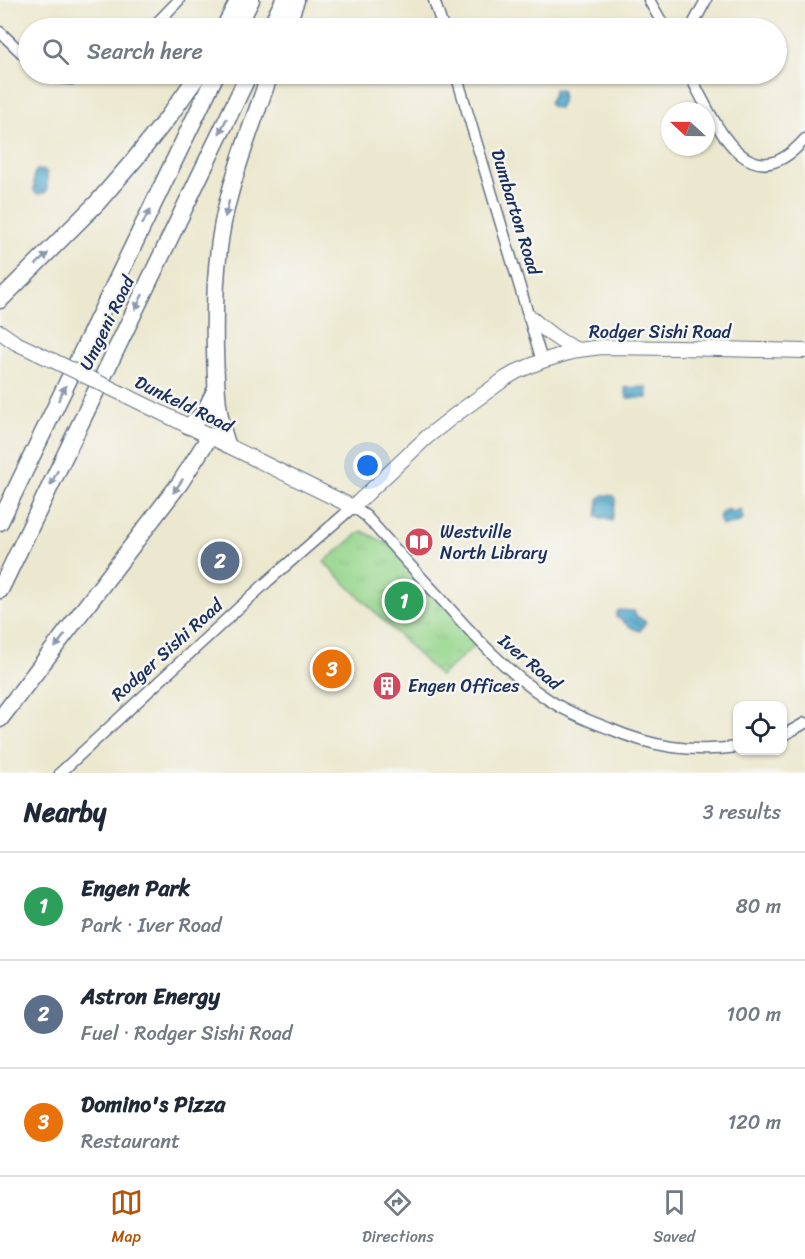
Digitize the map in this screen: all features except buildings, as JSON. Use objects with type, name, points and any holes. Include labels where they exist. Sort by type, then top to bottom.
[{"type":"highway","points":[[229,18],[238,0]]},
{"type":"highway","points":[[242,18],[251,0]]},
{"type":"highway","points":[[275,18],[284,0]]},
{"type":"highway","points":[[290,18],[296,0]]},
{"type":"highway","points":[[0,300],[97,203],[135,159],[192,84]]},
{"type":"highway","name":"Umgeni Road","points":[[0,522],[211,84]]},
{"type":"highway","name":"Umgeni Road","points":[[0,590],[244,84]]},
{"type":"highway","points":[[227,444],[218,414],[216,390],[216,292],[225,214],[241,153],[266,84]]},
{"type":"highway","points":[[189,426],[204,413],[216,390]]},
{"type":"highway","points":[[0,719],[180,483],[210,436]]},
{"type":"main road","points":[[530,317],[550,334],[578,350]]},
{"type":"main road","name":"Dunkeld Road","points":[[0,332],[16,343],[352,507]]},
{"type":"main road","name":"Rodger Sishi Road","points":[[352,507],[427,437],[506,378],[542,361],[578,350],[602,347],[805,351]]},
{"type":"street","points":[[162,18],[179,0]]},
{"type":"street","points":[[434,0],[440,18]]},
{"type":"street","points":[[649,0],[659,18]]},
{"type":"street","points":[[696,18],[706,0]]},
{"type":"street","points":[[0,32],[18,49]]},
{"type":"street","name":"Dumbarton Road","points":[[459,84],[542,361]]},
{"type":"street","points":[[694,84],[721,133],[744,158],[758,163],[776,162],[795,150],[805,138]]},
{"type":"street","name":"Iver Road","points":[[352,507],[366,516],[470,631],[507,667],[545,698],[568,712],[623,735],[649,743],[688,749],[733,747]]},
{"type":"street","name":"Rodger Sishi Road","points":[[60,773],[268,581],[352,507]]},
{"type":"street","points":[[787,734],[805,723]]},
{"type":"green space","points":[[362,531],[394,547],[480,641],[440,676],[324,562]]},
{"type":"water","points":[[554,89],[562,92],[563,99],[559,108],[552,107],[549,102]]},
{"type":"water","points":[[37,170],[47,173],[47,191],[44,193],[37,194],[34,191],[34,174]]},
{"type":"water","points":[[647,387],[647,398],[627,398],[625,388]]},
{"type":"water","points":[[604,495],[614,496],[616,499],[612,521],[597,517],[599,498]]},
{"type":"water","points":[[727,509],[733,512],[741,509],[743,519],[733,525],[722,525],[719,517]]},
{"type":"water","points":[[618,610],[634,611],[636,616],[646,622],[640,631],[635,629],[616,617]]},
{"type":"place","name":"Westville North Library","points":[[419,542]]},
{"type":"place","name":"Astron Energy","points":[[220,561]]},
{"type":"place","name":"Engen Park","points":[[404,601]]},
{"type":"place","name":"Domino's Pizza","points":[[332,669]]},
{"type":"place","name":"Engen Offices","points":[[387,686]]}]
